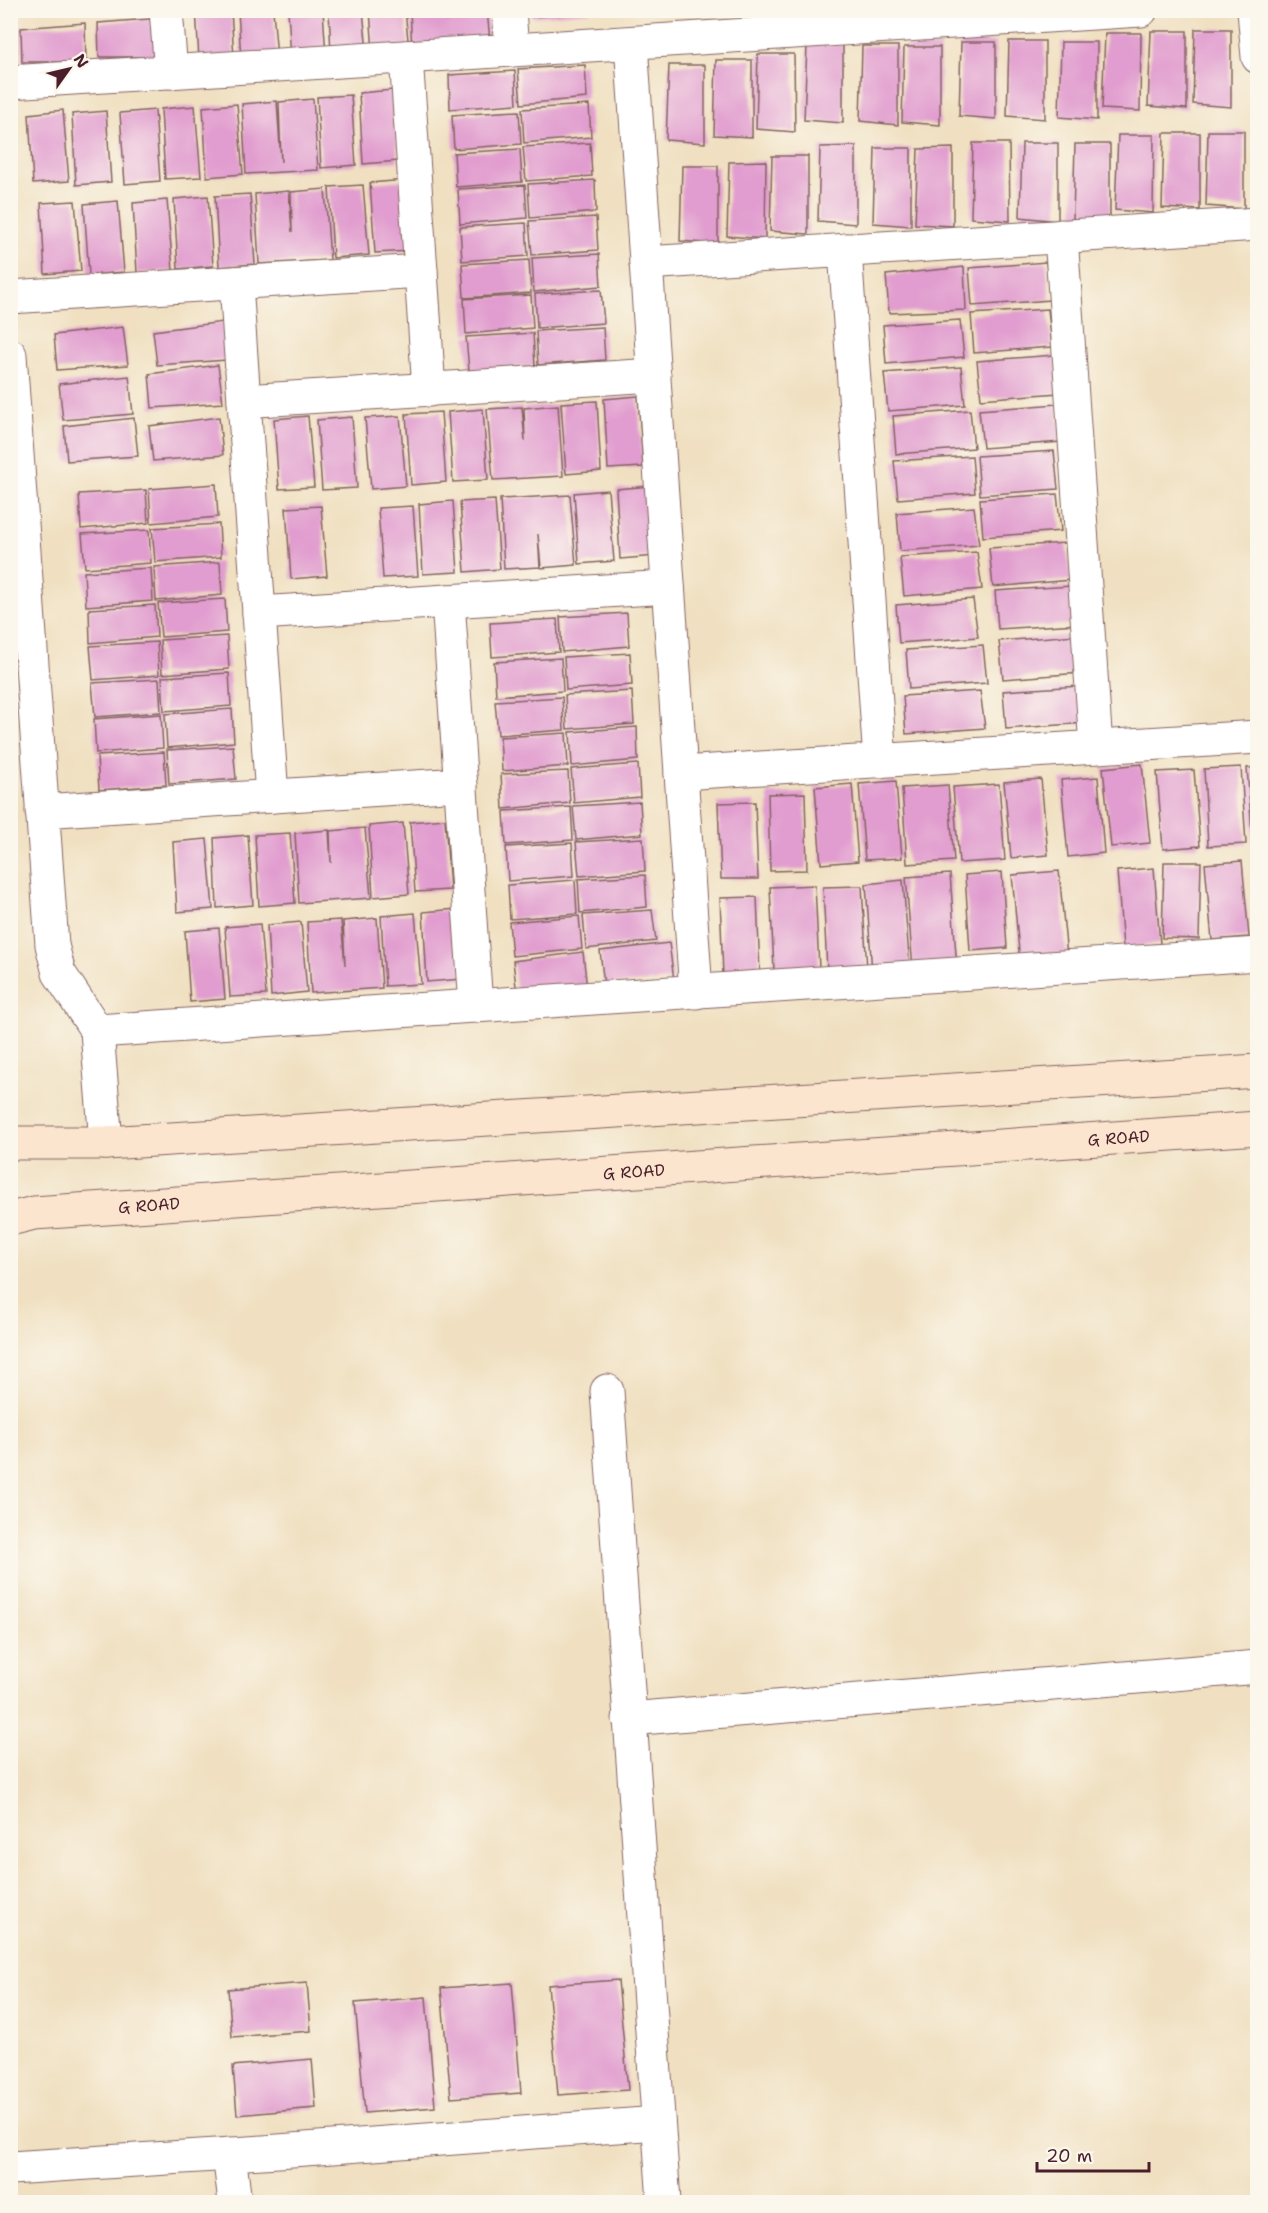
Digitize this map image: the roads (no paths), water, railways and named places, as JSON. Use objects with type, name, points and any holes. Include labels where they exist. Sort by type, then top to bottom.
[{"type":"street","points":[[166,10],[171,72]]},
{"type":"street","points":[[509,10],[513,50]]},
{"type":"street","points":[[10,82],[631,43],[682,25],[1141,10]]},
{"type":"street","points":[[1254,10],[1257,57]]},
{"type":"street","points":[[631,43],[696,992]]},
{"type":"street","points":[[406,57],[429,390]]},
{"type":"street","points":[[646,263],[1257,224]]},
{"type":"street","points":[[1060,236],[1096,747]]},
{"type":"street","points":[[845,250],[880,761]]},
{"type":"street","points":[[10,297],[421,271]]},
{"type":"street","points":[[236,283],[272,796]]},
{"type":"street","points":[[10,355],[52,945],[58,973],[97,1031],[106,1143]]},
{"type":"street","points":[[244,401],[654,375]]},
{"type":"street","points":[[259,613],[668,587]]},
{"type":"street","points":[[448,601],[476,1006]]},
{"type":"street","points":[[681,773],[1257,737]]},
{"type":"street","points":[[42,811],[461,784]]},
{"type":"street","points":[[97,1031],[1257,954]]},
{"type":"street","points":[[10,1143],[106,1143],[1257,1071]]},
{"type":"street","name":"G ROAD","points":[[10,1219],[46,1212],[1257,1128]]},
{"type":"street","points":[[606,1391],[663,2202]]},
{"type":"street","points":[[629,1719],[1257,1667]]},
{"type":"street","points":[[10,2168],[658,2123]]},
{"type":"street","points":[[229,2154],[235,2202]]}]
